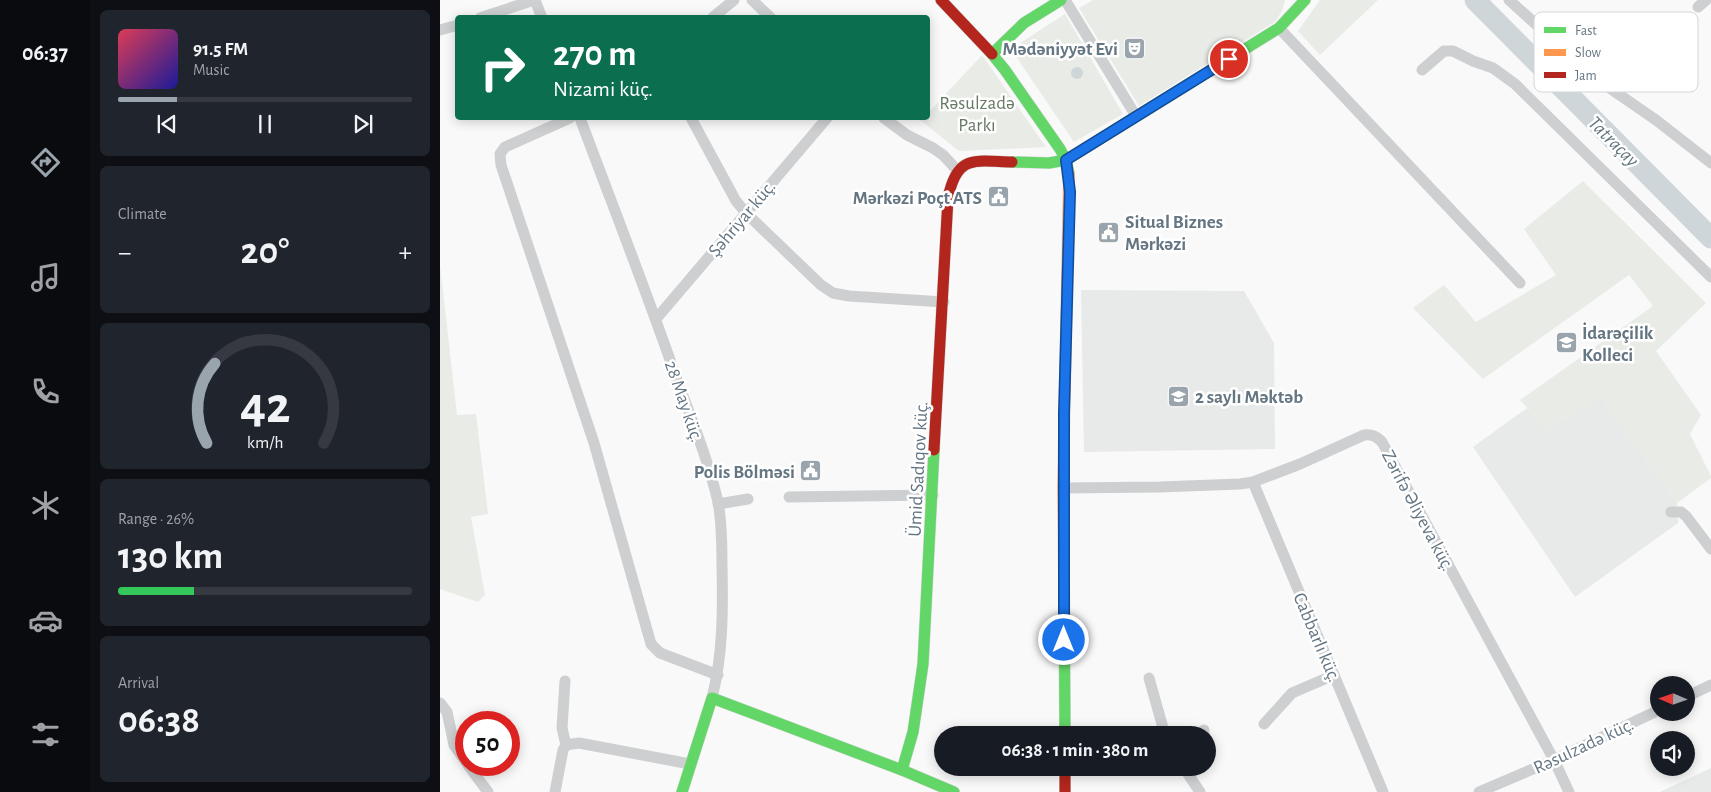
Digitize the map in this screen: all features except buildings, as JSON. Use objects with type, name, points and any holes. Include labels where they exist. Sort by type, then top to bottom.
[{"type":"main road","points":[[941,0],[992,54],[1047,130],[1066,160],[1070,192],[1063,488],[1065,726]]},
{"type":"main road","points":[[992,54],[1025,21],[1063,0]]},
{"type":"main road","points":[[1289,18],[1293,0]]},
{"type":"main road","points":[[957,170],[964,164],[973,161],[1049,163],[1066,160],[1279,28],[1305,0]]},
{"type":"main road","name":"Ümid Sadıqov küç.","points":[[902,770],[913,732],[923,664],[944,302],[948,198],[951,181],[957,170]]},
{"type":"main road","points":[[682,792],[712,698],[902,770],[954,792]]},
{"type":"main road","points":[[1065,776],[1065,792]]},
{"type":"street","points":[[489,15],[535,0],[541,15]]},
{"type":"street","points":[[716,15],[734,0]]},
{"type":"street","points":[[752,0],[768,15]]},
{"type":"street","points":[[1063,0],[1136,116]]},
{"type":"street","points":[[1509,0],[1534,22]]},
{"type":"street","points":[[440,30],[455,26]]},
{"type":"street","points":[[1279,28],[1520,284]]},
{"type":"street","points":[[1422,70],[1444,51],[1453,51],[1473,62],[1493,68],[1515,84],[1711,277]]},
{"type":"street","points":[[1615,92],[1656,120],[1711,163]]},
{"type":"street","points":[[566,120],[505,147],[500,154],[501,165],[594,443],[652,644],[660,653],[718,675]]},
{"type":"street","name":"28 May küç.","points":[[581,120],[656,319],[709,469],[718,504],[722,536],[722,642],[718,675],[712,698]]},
{"type":"street","points":[[692,120],[736,201],[746,213],[821,285],[833,293],[849,296],[944,302]]},
{"type":"street","name":"Şəhriyar küç.","points":[[656,319],[825,120]]},
{"type":"street","points":[[887,120],[907,136],[933,148],[943,155],[957,170]]},
{"type":"street","name":"Zərifə Əliyeva küç.","points":[[1063,488],[1240,484],[1254,482],[1300,464],[1364,435],[1376,436],[1382,442],[1554,760],[1569,792]]},
{"type":"street","name":"Cabbarlı küç.","points":[[1254,482],[1383,792]]},
{"type":"street","points":[[789,497],[933,495]]},
{"type":"street","points":[[718,504],[748,499]]},
{"type":"street","points":[[1671,512],[1681,512],[1686,516],[1711,548]]},
{"type":"street","points":[[1264,724],[1292,693],[1334,675]]},
{"type":"street","points":[[1149,678],[1162,726]]},
{"type":"street","points":[[555,792],[563,750],[566,745],[562,728],[565,681]]},
{"type":"street","points":[[1695,693],[1711,685]]},
{"type":"street","points":[[440,703],[447,712],[455,746]]},
{"type":"street","name":"Rəsulzadə küç.","points":[[1479,792],[1554,760],[1650,714]]},
{"type":"street","points":[[566,745],[579,743],[690,764]]},
{"type":"street","points":[[476,776],[488,792]]},
{"type":"street","points":[[1189,776],[1200,792]]},
{"type":"shaded area","points":[[1075,67],[1079,67],[1083,73],[1079,79],[1075,79],[1071,75],[1071,71]]},
{"type":"shaded area","name":"2 saylı Məktəb","points":[[1081,290],[1244,291],[1274,343],[1275,449],[1084,452]]},
{"type":"shaded area","points":[[1601,398],[1677,503],[1678,523],[1575,597],[1473,447],[1527,408],[1547,430]]},
{"type":"shaded area","points":[[1711,768],[1711,792],[1660,792],[1695,776]]},
{"type":"green space","points":[[1093,0],[1285,0],[1282,11],[1275,22],[1139,106],[1079,8]]},
{"type":"green space","points":[[1320,0],[1378,0],[1320,55],[1298,31]]},
{"type":"green space","points":[[1065,14],[1123,114],[1074,142],[1011,49]]},
{"type":"green space","name":"Rəsulzadə Parkı","points":[[982,55],[1046,147],[959,151],[920,120],[930,120],[930,111]]},
{"type":"green space","points":[[1583,181],[1706,303],[1656,351],[1701,415],[1690,434],[1711,476],[1711,478],[1677,503],[1601,399],[1547,430],[1520,400],[1653,306],[1629,275],[1483,379],[1413,308],[1444,285],[1476,322],[1556,275],[1524,229]]},
{"type":"green space","points":[[440,265],[457,415],[476,414],[488,514],[471,517],[485,595],[478,602],[440,589]]},
{"type":"waterway","name":"Tatraçay","points":[[1475,0],[1534,60]]},
{"type":"waterway","name":"Tatraçay","points":[[1566,92],[1711,238]]},
{"type":"traffic: fast","points":[[1061,0],[1024,23],[992,54],[1060,149],[1066,160],[1069,174]]},
{"type":"traffic: fast","points":[[1012,162],[1049,163],[1066,160],[1279,28],[1305,0]]},
{"type":"traffic: fast","points":[[902,770],[913,732],[923,664],[934,450]]},
{"type":"traffic: fast","points":[[1064,578],[1065,726]]},
{"type":"traffic: fast","points":[[682,792],[712,698],[902,770],[954,792]]},
{"type":"traffic: slow","points":[[1064,578],[1063,488],[1069,174]]},
{"type":"traffic: jam","points":[[941,0],[992,54]]},
{"type":"traffic: jam","points":[[934,450],[948,198],[956,174],[969,163],[977,161],[1012,162]]},
{"type":"traffic: jam","points":[[1065,776],[1065,792]]},
{"type":"place","name":"Mədəniyyət Evi","points":[[1134,48]]},
{"type":"place","name":"Mərkəzi Poçt ATS","points":[[998,197]]},
{"type":"place","name":"Situal Biznes Mərkəzi","points":[[1109,232]]},
{"type":"place","name":"İdarəçilik Kolleci","points":[[1566,343]]},
{"type":"place","name":"2 saylı Məktəb","points":[[1179,396]]},
{"type":"place","name":"Polis Bölməsi","points":[[811,471]]},
{"type":"route","points":[[1064,640],[1064,413],[1070,192],[1066,160],[1229,59]]}]
